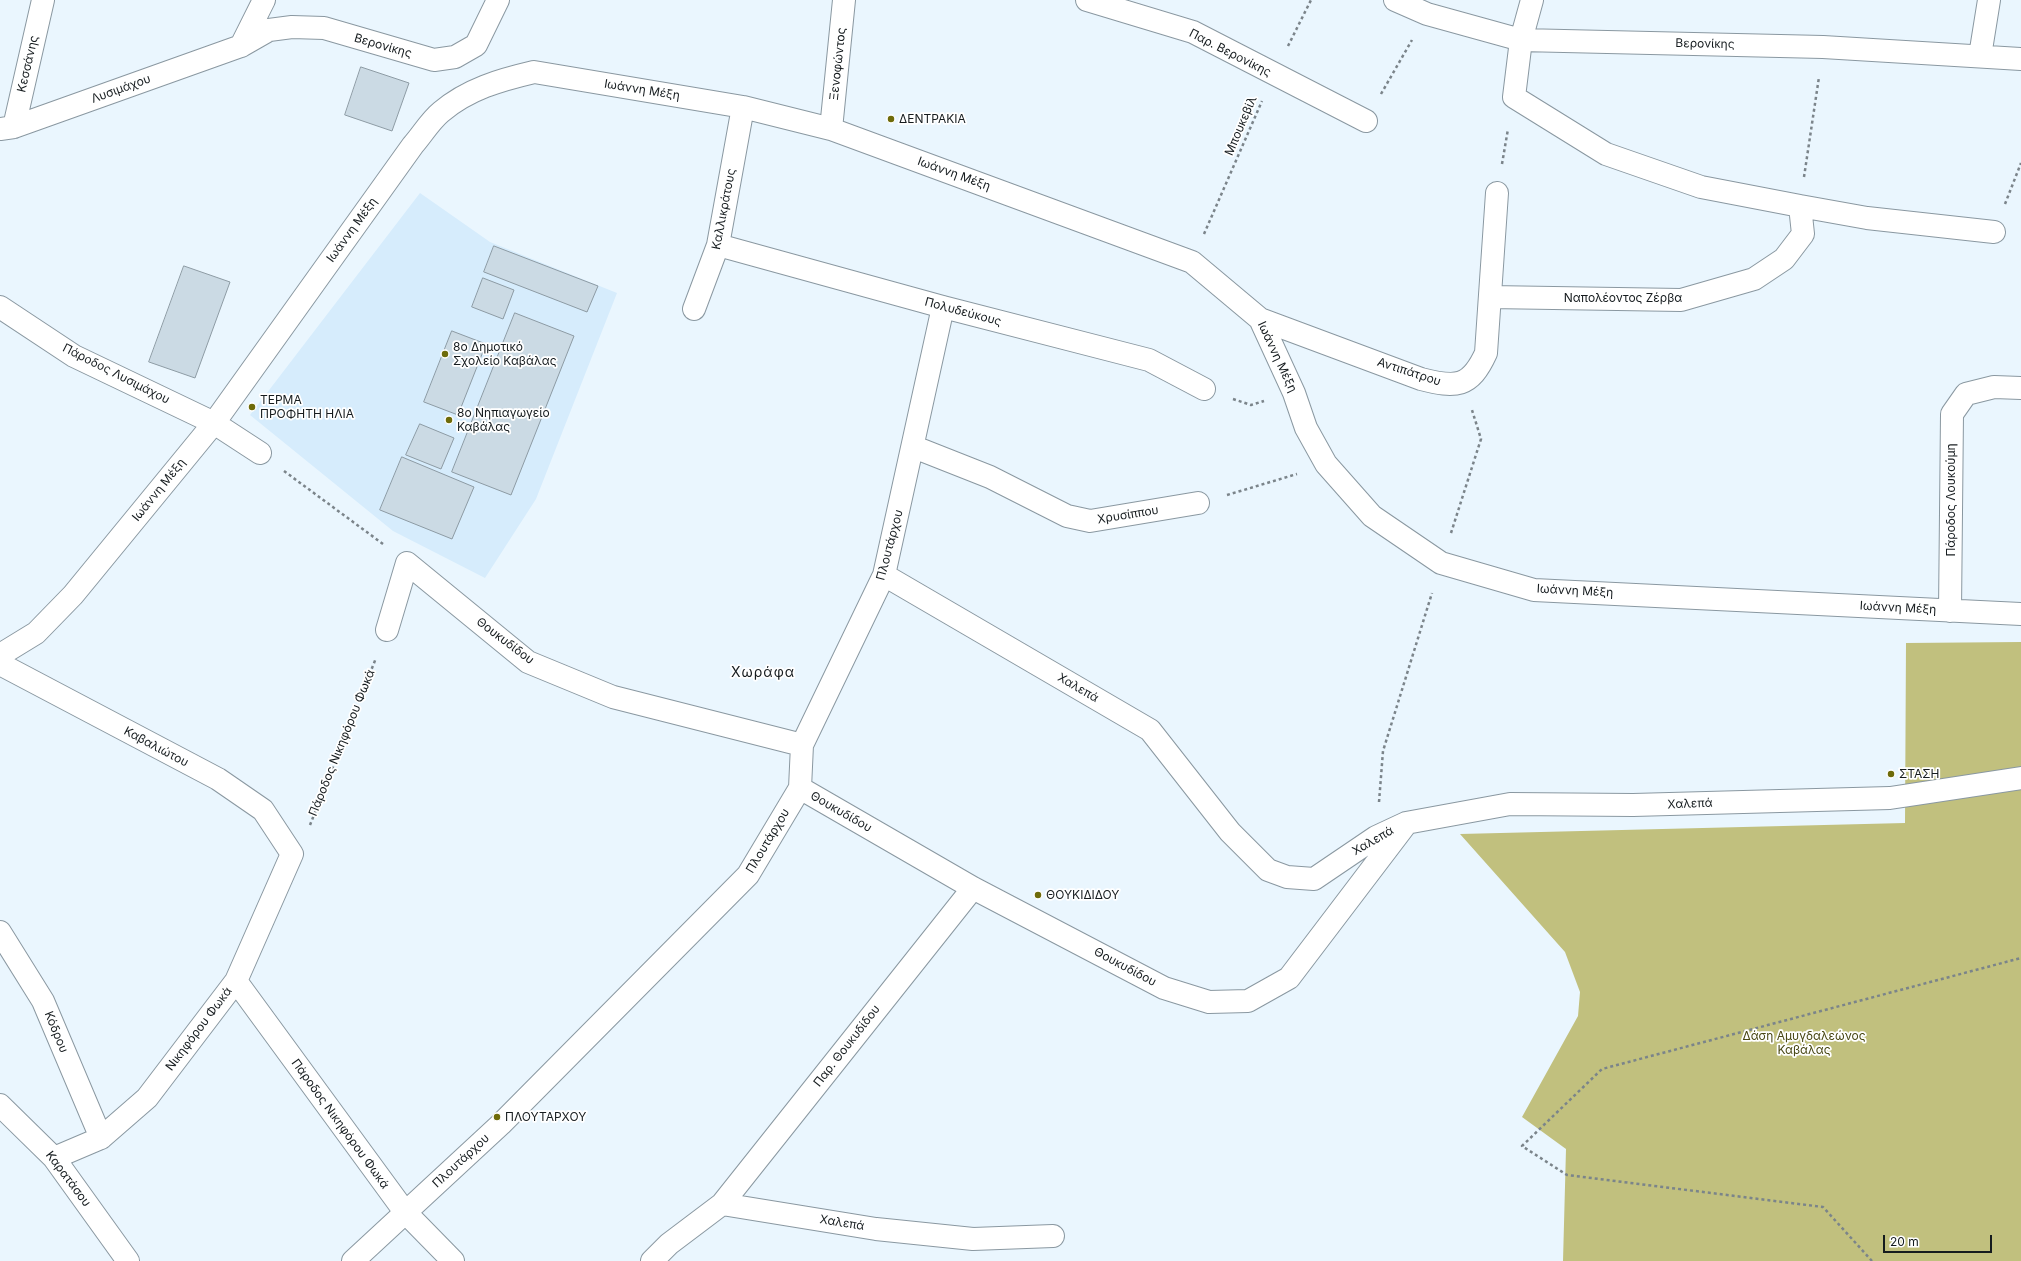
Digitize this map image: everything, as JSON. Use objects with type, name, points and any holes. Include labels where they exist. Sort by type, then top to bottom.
[{"type":"street","name":"Κεσσάνης","points":[[7,128],[43,0]]},
{"type":"street","points":[[241,46],[264,0]]},
{"type":"street","name":"Βερονίκης","points":[[241,46],[269,30],[292,27],[324,28],[434,60],[455,57],[476,45],[498,0]]},
{"type":"street","name":"Ξενοφώντος","points":[[831,129],[844,0]]},
{"type":"street","name":"Παρ. Βερονίκης","points":[[1086,0],[1193,32],[1366,121]]},
{"type":"street","name":"Βερονίκης","points":[[1395,0],[1427,14],[1521,40],[1823,47],[2021,59]]},
{"type":"street","points":[[1532,0],[1521,40],[1514,97],[1606,154],[1701,187],[1867,218],[1994,232]]},
{"type":"street","points":[[1980,56],[1989,0]]},
{"type":"street","name":"Λυσιμάχου","points":[[7,128],[241,46]]},
{"type":"street","name":"Ιωάννη Μέξη","points":[[0,655],[36,633],[73,595],[214,423],[412,145],[441,113],[471,93],[501,79],[534,72],[743,107],[831,129],[1192,262],[1260,319],[1294,393],[1306,428],[1326,464],[1372,516],[1441,562],[1534,590],[2021,614]]},
{"type":"street","name":"Καλλικράτους","points":[[694,308],[718,245],[743,107]]},
{"type":"street","points":[[1464,383],[1479,369],[1486,353],[1497,193]]},
{"type":"street","name":"Ναπολέοντος Ζέρβα","points":[[1490,297],[1681,300],[1754,279],[1784,260],[1803,234],[1800,206]]},
{"type":"street","name":"Πολυδεύκους","points":[[718,245],[943,307],[1149,360],[1204,389]]},
{"type":"street","name":"Πάροδος Λυσιμάχου","points":[[0,307],[74,356],[214,423]]},
{"type":"street","name":"Πλουτάρχου","points":[[353,1261],[501,1124],[748,875],[800,788],[802,745],[884,574],[914,447],[943,307]]},
{"type":"street","name":"Αντιπάτρου","points":[[1260,319],[1421,379],[1442,384],[1464,383]]},
{"type":"street","name":"Πάροδος Λουκούμη","points":[[1950,611],[1952,414],[1966,394],[1994,387],[2021,388]]},
{"type":"street","points":[[214,423],[260,453]]},
{"type":"street","name":"Χρυσίππου","points":[[914,447],[990,477],[1068,516],[1090,521],[1198,503]]},
{"type":"street","points":[[387,630],[407,563]]},
{"type":"street","name":"Θουκυδίδου","points":[[407,563],[528,662],[613,696],[802,745]]},
{"type":"street","name":"Χαλεπά","points":[[884,574],[1150,730],[1230,832],[1268,870],[1287,877],[1314,879],[1376,836],[1406,823],[1510,804],[1633,805],[1890,798],[2021,778]]},
{"type":"street","name":"Καβαλιώτου","points":[[0,664],[218,779],[263,810],[292,854]]},
{"type":"street","name":"Θουκυδίδου","points":[[800,788],[972,888],[1164,988],[1209,1002],[1248,1001],[1290,978],[1406,823]]},
{"type":"street","name":"Νικηφόρου Φωκά","points":[[54,1158],[101,1138],[147,1098],[236,980],[292,854]]},
{"type":"street","name":"Παρ. Θουκυδίδου","points":[[722,1204],[972,888]]},
{"type":"street","name":"Κόδρου","points":[[0,932],[43,1001],[101,1138]]},
{"type":"street","name":"Πάροδος Νικηφόρου Φωκά","points":[[236,980],[405,1212],[453,1261]]},
{"type":"street","name":"Καρατάσου","points":[[0,1105],[54,1158],[128,1261]]},
{"type":"street","points":[[652,1261],[669,1244],[722,1204]]},
{"type":"street","name":"Χαλεπά","points":[[722,1204],[876,1228],[973,1239],[1053,1236]]},
{"type":"path","name":"Μπουκεβίλ","points":[[1192,262],[1273,74],[1311,0]]},
{"type":"path","points":[[1366,121],[1427,14]]},
{"type":"path","points":[[1800,206],[1823,47]]},
{"type":"path","points":[[1497,193],[1514,97]]},
{"type":"path","points":[[1994,232],[2021,163]]},
{"type":"path","points":[[1376,836],[1383,751],[1441,562],[1481,439],[1464,383]]},
{"type":"path","points":[[1204,389],[1251,405],[1294,393]]},
{"type":"path","points":[[260,453],[407,563]]},
{"type":"path","points":[[1198,503],[1326,464]]},
{"type":"path","name":"Πάροδος Νικηφόρου Φωκά","points":[[292,854],[307,832],[387,630]]},
{"type":"path","points":[[1872,1261],[1823,1206],[1566,1175],[1522,1146],[1602,1069],[2021,958]]},
{"type":"shaded area","name":"8ο Δημοτικό Σχολείο Καβάλας","points":[[420,193],[490,242],[617,293],[536,499],[485,578],[393,531],[250,415]]},
{"type":"green space","name":"Δάση Αμυγδαλεώνος Καβάλας","points":[[2021,642],[2021,1261],[1563,1261],[1566,1149],[1522,1117],[1578,1016],[1580,992],[1565,952],[1460,834],[1905,823],[1906,643]]},
{"type":"building","points":[[361,67],[409,83],[392,131],[345,115]]},
{"type":"building","points":[[494,246],[598,286],[587,312],[484,272]]},
{"type":"building","points":[[184,266],[230,282],[195,378],[149,362]]},
{"type":"building","points":[[483,278],[514,290],[503,319],[472,307]]},
{"type":"building","points":[[515,313],[574,336],[511,495],[452,472]]},
{"type":"building","points":[[452,331],[486,344],[458,415],[424,402]]},
{"type":"building","points":[[420,424],[454,438],[441,469],[406,455]]},
{"type":"building","points":[[402,457],[474,487],[452,539],[380,510]]},
{"type":"place","name":"ΔΕΝΤΡΑΚΙΑ","points":[[891,119]]},
{"type":"place","name":"8ο Δημοτικό Σχολείο Καβάλας","points":[[445,354]]},
{"type":"place","name":"ΤΕΡΜΑ ΠΡΟΦΗΤΗ ΗΛΙΑ","points":[[252,407]]},
{"type":"place","name":"8ο Νηπιαγωγείο Καβάλας","points":[[449,420]]},
{"type":"place","name":"ΣΤΑΣΗ","points":[[1891,774]]},
{"type":"place","name":"ΘΟΥΚΙΔΙΔΟΥ","points":[[1038,895]]},
{"type":"place","name":"ΠΛΟΥΤΑΡΧΟΥ","points":[[497,1117]]},
{"type":"district","name":"Χωράφα","points":[[763,673]]}]
